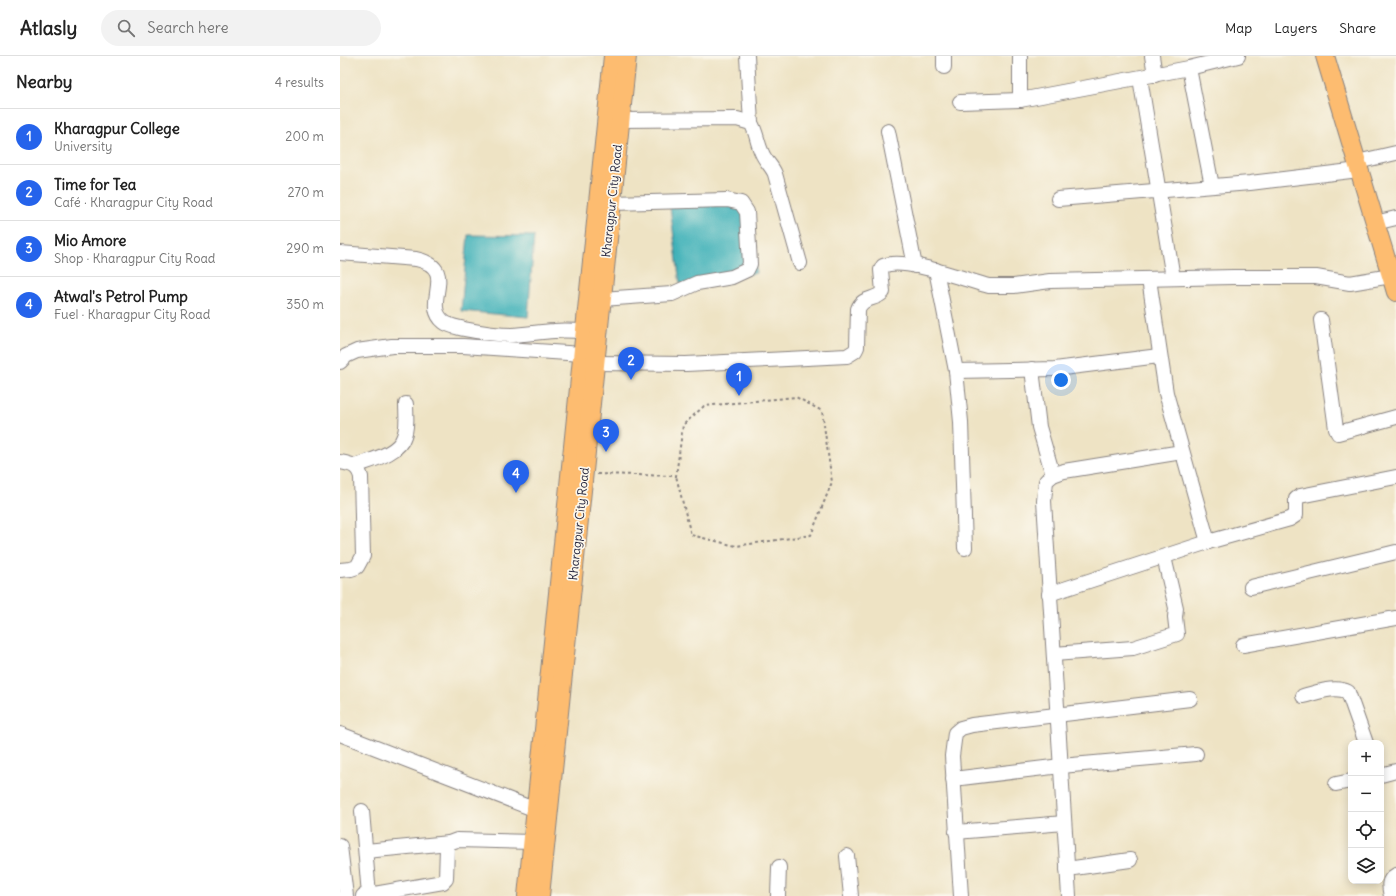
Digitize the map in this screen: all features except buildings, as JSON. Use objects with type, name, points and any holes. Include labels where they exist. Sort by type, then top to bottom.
[{"type":"main road","points":[[527,896],[532,842],[589,359],[585,331],[613,56]]},
{"type":"main road","name":"Kharagpur City Road","points":[[540,896],[584,474],[589,359],[602,299],[627,56]]},
{"type":"main road","points":[[1325,56],[1394,284]]},
{"type":"street","points":[[747,56],[751,123],[755,130],[762,155],[773,168],[800,263]]},
{"type":"street","points":[[1020,56],[1020,100]]},
{"type":"street","points":[[1152,56],[1155,75]]},
{"type":"street","points":[[960,102],[1020,100],[1155,75],[1238,56]]},
{"type":"street","points":[[1189,68],[1212,186]]},
{"type":"street","points":[[1140,78],[1160,189],[1173,278]]},
{"type":"street","points":[[620,120],[737,119],[751,123]]},
{"type":"street","points":[[888,131],[915,266]]},
{"type":"street","points":[[1058,199],[1160,189],[1212,186],[1358,166],[1396,153]]},
{"type":"street","points":[[602,299],[672,294],[697,283],[741,274],[750,264],[747,212],[741,203],[727,200],[612,203]]},
{"type":"street","points":[[1375,223],[1396,218]]},
{"type":"street","points":[[340,253],[427,261],[433,266],[437,273],[437,311],[442,321],[457,327],[511,335],[556,330],[585,331]]},
{"type":"street","points":[[340,362],[346,356],[357,351],[392,346],[463,346],[589,359],[686,364],[847,356],[855,351],[857,347],[858,309],[860,303],[863,300],[879,296],[883,292],[881,270],[883,266],[889,264],[915,266],[936,270],[989,286],[1000,287],[1050,281],[1173,278],[1316,277],[1350,283],[1394,284]]},
{"type":"street","points":[[936,270],[956,371],[961,422],[965,548]]},
{"type":"street","points":[[1149,279],[1159,356],[1166,392],[1208,542]]},
{"type":"street","points":[[1321,320],[1336,429],[1338,433],[1396,417]]},
{"type":"street","points":[[956,371],[1056,369],[1159,356]]},
{"type":"street","points":[[1032,369],[1039,427],[1053,475]]},
{"type":"street","points":[[355,466],[398,446],[404,436],[406,404]]},
{"type":"street","points":[[1069,896],[1049,594],[1044,501],[1046,481],[1053,475],[1064,471],[1182,452]]},
{"type":"street","points":[[340,462],[355,466],[359,470],[361,477],[363,556],[357,567],[351,570],[340,570]]},
{"type":"street","points":[[1049,594],[1208,542],[1290,519],[1296,515],[1296,499],[1300,496],[1396,477]]},
{"type":"street","points":[[1251,587],[1396,552]]},
{"type":"street","points":[[1054,654],[1127,648],[1176,635],[1178,632],[1175,617],[1176,608],[1164,557]]},
{"type":"street","points":[[1243,645],[1396,618]]},
{"type":"street","points":[[1302,696],[1335,689],[1348,692],[1365,740]]},
{"type":"street","points":[[961,896],[953,779],[952,742],[955,733],[961,728],[972,725],[1190,699]]},
{"type":"street","points":[[340,734],[536,810]]},
{"type":"street","points":[[953,779],[1061,766],[1196,754]]},
{"type":"street","points":[[1384,774],[1396,771]]},
{"type":"street","points":[[1336,784],[1348,782]]},
{"type":"street","points":[[362,811],[366,851],[366,896],[443,882],[446,879],[446,847],[449,843]]},
{"type":"street","points":[[956,832],[1064,823]]},
{"type":"street","points":[[366,851],[449,843],[464,840],[532,842]]},
{"type":"street","points":[[340,846],[346,896]]},
{"type":"street","points":[[847,856],[851,896]]},
{"type":"street","points":[[1067,869],[1130,860]]},
{"type":"street","points":[[778,896],[779,867]]},
{"type":"street","points":[[1391,896],[1389,883],[1391,878],[1396,875]]},
{"type":"path","points":[[796,397],[822,411],[832,482],[811,535],[736,546],[690,535],[676,476],[683,424],[704,406],[796,397]]},
{"type":"path","points":[[584,474],[676,476]]},
{"type":"water","points":[[747,200],[756,273],[680,284],[670,207]]},
{"type":"water","points":[[468,235],[534,236],[528,317],[461,311]]},
{"type":"place","name":"Time for Tea","points":[[631,380]]},
{"type":"place","name":"Kharagpur College","points":[[739,396]]},
{"type":"place","name":"Mio Amore","points":[[606,452]]},
{"type":"place","name":"Atwal's Petrol Pump","points":[[516,493]]}]
